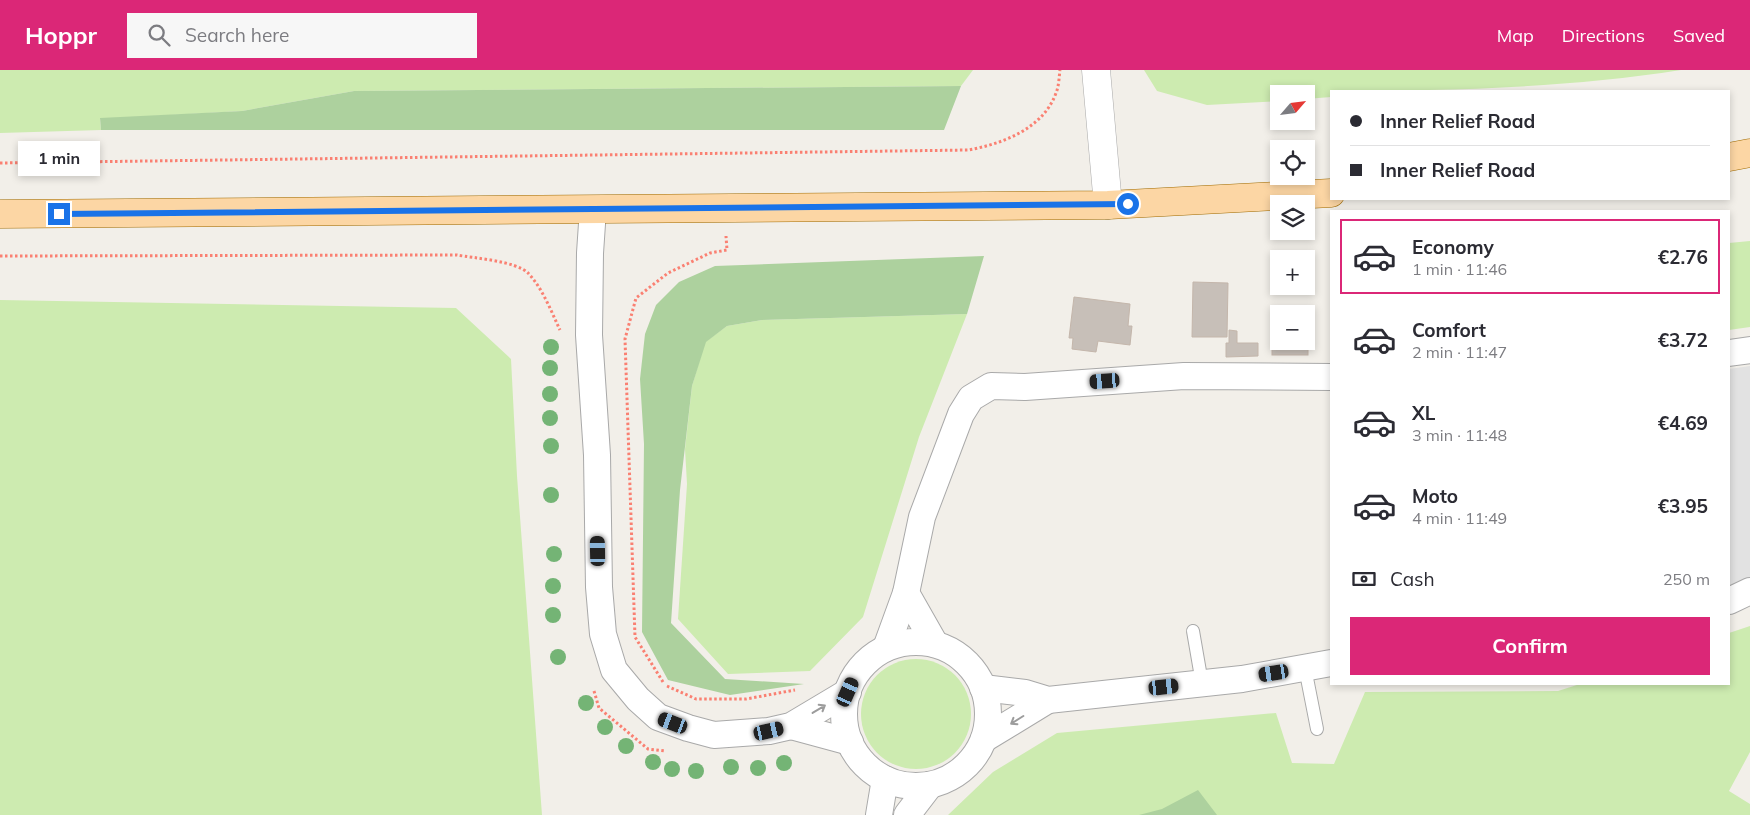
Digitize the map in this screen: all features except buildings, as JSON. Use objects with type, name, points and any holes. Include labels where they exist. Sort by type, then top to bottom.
[{"type":"main road","points":[[1730,157],[1750,154]]},
{"type":"main road","points":[[0,214],[1108,205],[1330,194]]},
{"type":"street","points":[[1096,70],[1108,205]]},
{"type":"street","points":[[594,209],[590,253],[589,335],[597,455],[599,587],[603,634],[614,670],[638,699],[658,717],[714,735],[769,731],[791,726],[848,692]]},
{"type":"street","points":[[1730,353],[1750,350]]},
{"type":"street","points":[[886,648],[906,594],[922,517],[961,414],[971,398],[991,386],[1025,387],[1184,376],[1330,377]]},
{"type":"street","points":[[1730,600],[1750,590]]},
{"type":"street","points":[[906,594],[935,644]]},
{"type":"street","points":[[919,642],[935,644],[956,654],[972,668],[983,688],[988,704],[988,722],[984,739],[972,760],[953,776],[930,785],[907,785],[885,778],[860,759],[850,742],[845,725],[848,692],[854,677],[868,660],[886,648],[902,643],[919,642]]},
{"type":"street","points":[[983,688],[1025,693],[1048,700],[1202,683],[1330,664]]},
{"type":"street","points":[[984,739],[1048,700]]},
{"type":"street","points":[[791,726],[850,742]]},
{"type":"street","points":[[879,815],[885,778]]},
{"type":"street","points":[[907,815],[930,785]]},
{"type":"lane","points":[[1193,631],[1202,683]]},
{"type":"lane","points":[[1305,668],[1318,728]]},
{"type":"path","points":[[0,163],[968,150],[994,146],[1018,134],[1040,119],[1056,93],[1060,70]]},
{"type":"path","points":[[726,207],[727,250],[710,254],[668,273],[636,298],[625,339],[635,637],[665,685],[696,698],[746,699],[797,689]]},
{"type":"path","points":[[0,256],[457,256]]},
{"type":"green space","points":[[0,70],[973,70],[961,86],[354,91],[242,111],[100,119],[101,130],[0,133]]},
{"type":"green space","points":[[1144,70],[1681,70],[1551,85],[1419,90],[1330,90],[1330,97],[1315,98],[1315,85],[1270,85],[1270,102],[1207,105],[1157,91]]},
{"type":"green space","points":[[961,86],[944,130],[101,130],[100,118],[242,111],[354,91]]},
{"type":"green space","points":[[1750,241],[1750,327],[1730,330],[1730,243]]},
{"type":"green space","points":[[984,256],[967,314],[762,320],[727,326],[706,342],[692,386],[680,490],[671,623],[725,679],[804,684],[730,695],[668,680],[642,632],[644,444],[640,379],[645,334],[656,305],[679,282],[715,266]]},
{"type":"green space","points":[[0,300],[456,308],[511,359],[517,476],[542,815],[0,815]]},
{"type":"green space","points":[[967,314],[919,437],[863,617],[810,671],[728,674],[678,619],[687,484],[685,449],[692,386],[705,342],[727,326],[762,320]]},
{"type":"green space","points":[[1750,626],[1750,752],[1729,791],[1750,804],[1750,815],[948,815],[993,772],[1057,733],[1276,713],[1292,763],[1334,764],[1365,692],[1558,691],[1577,685],[1730,685],[1730,633]]},
{"type":"green space","points":[[916,659],[937,663],[955,675],[967,693],[971,714],[967,735],[955,753],[937,765],[916,769],[895,765],[877,753],[865,735],[861,714],[865,693],[877,675],[895,663]]},
{"type":"green space","points":[[1198,790],[1217,815],[1139,815],[1162,809]]},
{"type":"shaded area","points":[[1750,366],[1750,580],[1730,589],[1730,369]]},
{"type":"route","points":[[59,214],[1128,204]]}]
